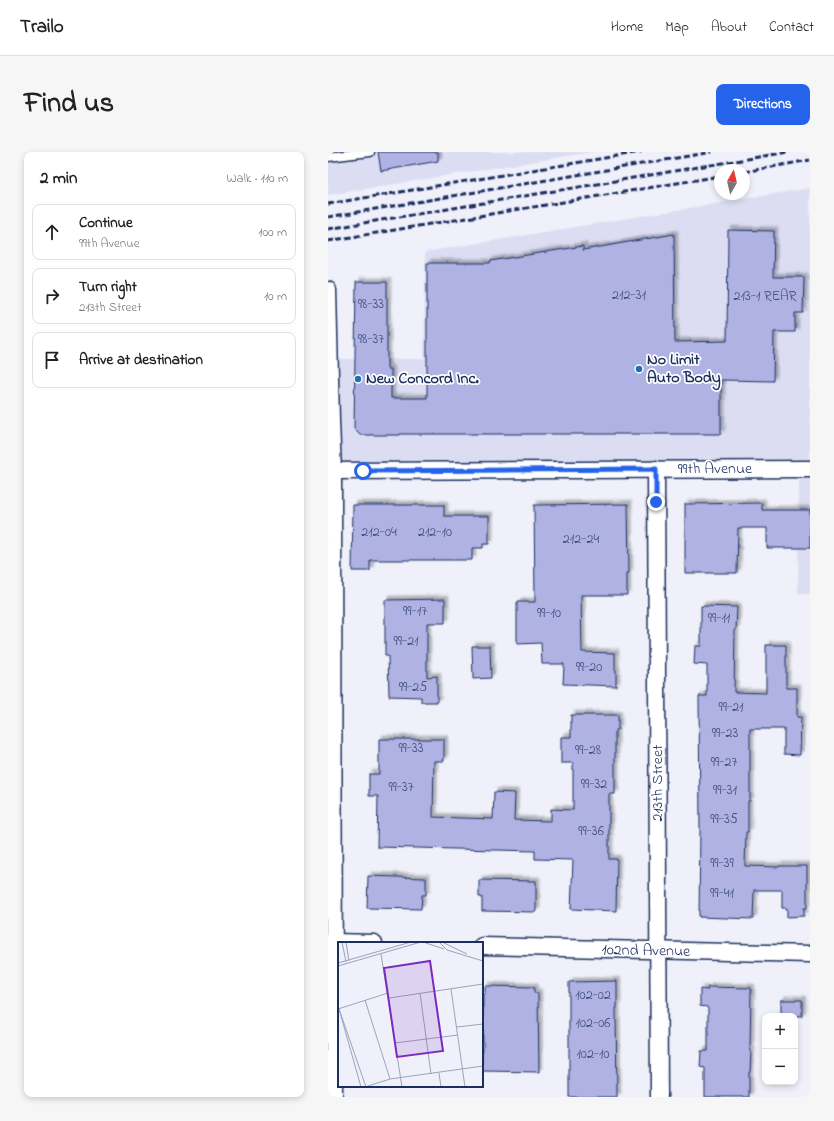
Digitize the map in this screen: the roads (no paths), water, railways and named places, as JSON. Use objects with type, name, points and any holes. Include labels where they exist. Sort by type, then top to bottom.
[{"type":"street","points":[[328,290],[329,422],[332,471],[334,1097]]},
{"type":"street","name":"213th Street","points":[[656,469],[659,1097]]},
{"type":"street","name":"99th Avenue","points":[[332,471],[810,469]]},
{"type":"street","points":[[334,942],[338,942]]},
{"type":"street","name":"102nd Avenue","points":[[483,946],[810,954]]},
{"type":"lane","points":[[328,157],[370,152]]},
{"type":"railway","points":[[328,204],[641,152]]},
{"type":"railway","points":[[328,217],[712,152]]},
{"type":"railway","points":[[328,229],[788,152]]},
{"type":"railway","points":[[750,171],[810,160]]},
{"type":"railway","points":[[328,241],[714,177]]},
{"type":"place","name":"No Limit Auto Body","points":[[639,369]]},
{"type":"place","name":"New Concord Inc.","points":[[358,379]]}]
